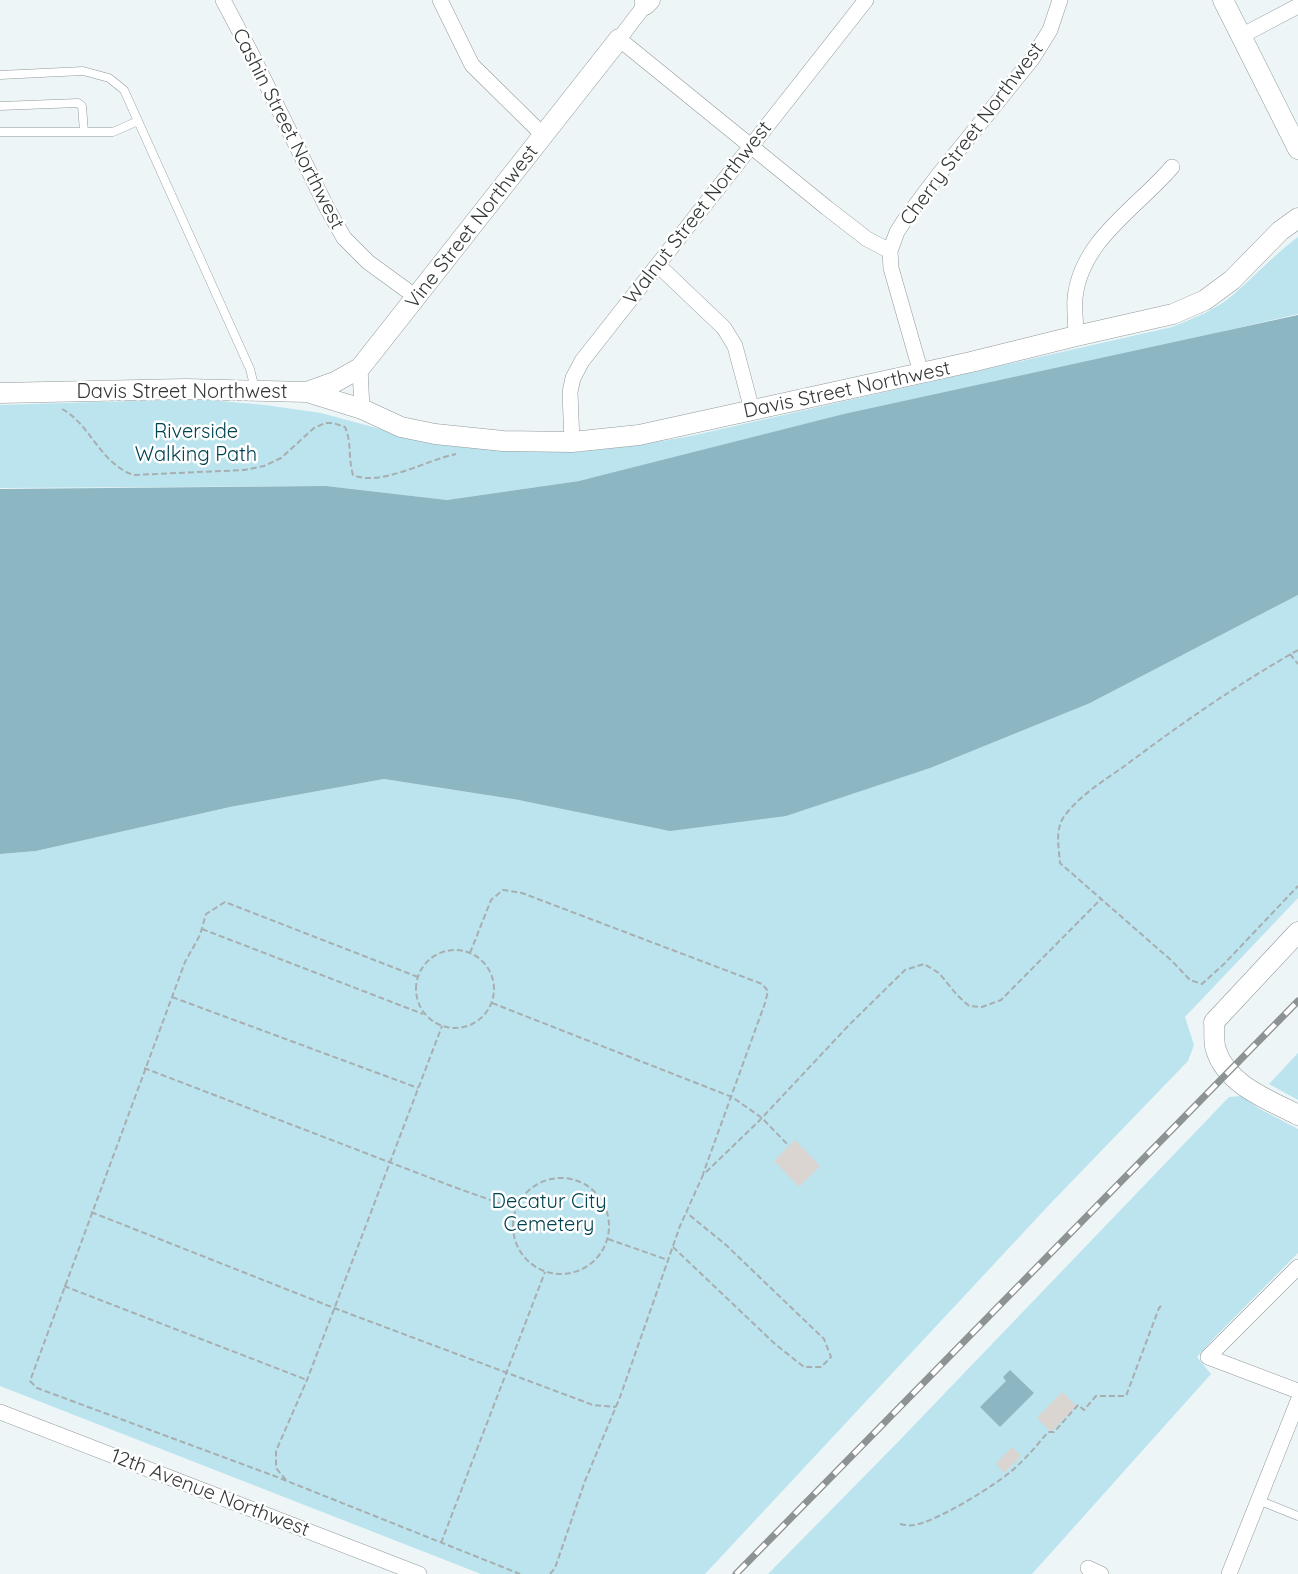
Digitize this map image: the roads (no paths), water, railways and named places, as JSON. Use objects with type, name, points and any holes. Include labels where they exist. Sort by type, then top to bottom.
[{"type":"street","name":"Cashin Street Northwest","points":[[223,0],[344,238],[368,262],[416,297]]},
{"type":"street","points":[[440,0],[472,65],[544,136]]},
{"type":"street","name":"Walnut Street Northwest","points":[[572,442],[570,392],[573,378],[582,361],[866,0]]},
{"type":"street","name":"Cherry Street Northwest","points":[[890,251],[897,232],[912,210],[1032,59],[1050,30],[1060,0]]},
{"type":"street","points":[[1222,0],[1298,149]]},
{"type":"street","points":[[646,2],[619,39],[750,147],[867,239],[890,251],[891,268],[921,373]]},
{"type":"street","points":[[1241,36],[1298,6]]},
{"type":"street","name":"Vine Street Northwest","points":[[307,392],[336,382],[360,368],[619,39]]},
{"type":"street","points":[[1076,336],[1075,299],[1080,273],[1096,245],[1172,167]]},
{"type":"street","name":"Davis Street Northwest","points":[[0,393],[185,389],[307,392],[401,426],[435,434],[503,441],[572,442],[639,435],[1156,319],[1205,300],[1232,279],[1280,231],[1298,218]]},
{"type":"street","points":[[658,265],[724,328],[735,346],[752,410]]},
{"type":"street","points":[[342,404],[360,368]]},
{"type":"street","points":[[360,368],[362,410]]},
{"type":"street","points":[[1298,932],[1215,1022],[1216,1050],[1228,1072],[1257,1095],[1298,1115]]},
{"type":"street","points":[[1298,1267],[1208,1358],[1298,1391]]},
{"type":"street","points":[[1229,1574],[1298,1401]]},
{"type":"street","name":"12th Avenue Northwest","points":[[0,1412],[419,1574]]},
{"type":"lane","points":[[0,75],[83,71],[110,78],[124,90],[250,369],[255,391]]},
{"type":"lane","points":[[0,106],[78,103],[82,106],[84,132]]},
{"type":"lane","points":[[0,132],[113,132],[138,121]]},
{"type":"lane","points":[[1258,1500],[1298,1516]]},
{"type":"railway","points":[[736,1574],[1298,1001]]},
{"type":"park label","name":"Riverside Walking Path","points":[[196,444]]},
{"type":"park label","name":"Decatur City Cemetery","points":[[549,1214]]}]
